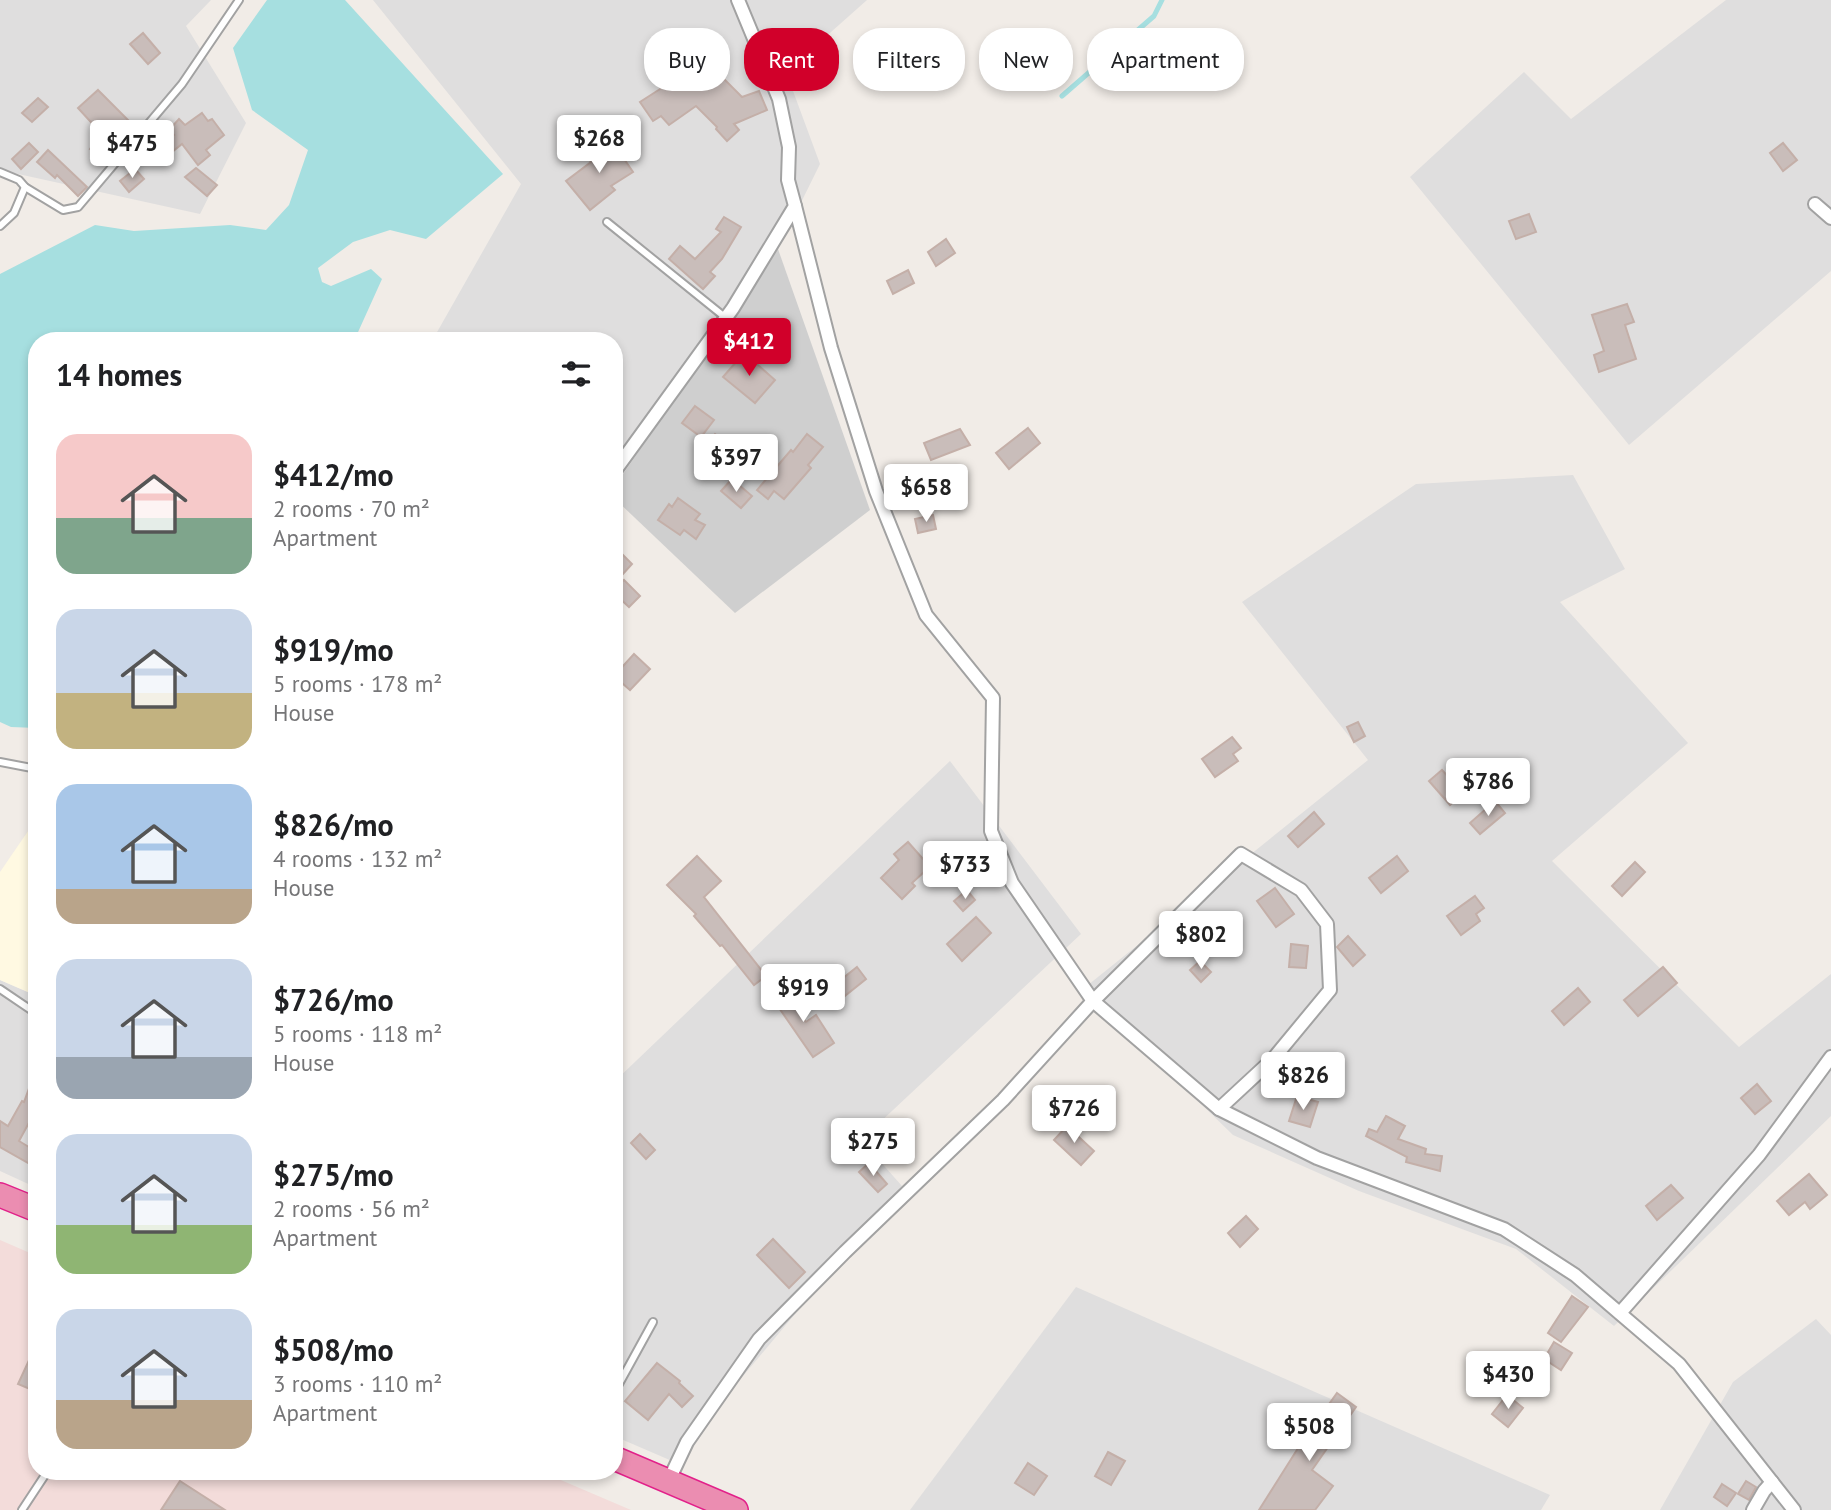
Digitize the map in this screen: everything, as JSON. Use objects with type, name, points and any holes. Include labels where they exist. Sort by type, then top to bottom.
[{"type":"highway","points":[[0,1195],[28,1206]]},
{"type":"highway","points":[[623,1462],[736,1510]]},
{"type":"street","points":[[738,0],[779,99],[789,147],[789,180],[795,206],[831,348],[876,491],[926,615],[993,698],[991,831],[1012,883],[1093,1001],[1219,1109],[1317,1158],[1504,1229],[1575,1275],[1679,1364],[1794,1510]]},
{"type":"street","points":[[1815,204],[1831,218]]},
{"type":"street","points":[[623,460],[726,318],[795,206]]},
{"type":"street","points":[[668,1482],[687,1442],[759,1339],[1003,1100],[1093,1001],[1241,854],[1301,890],[1327,924],[1330,990],[1273,1059],[1219,1109]]},
{"type":"street","points":[[1620,1313],[1759,1155],[1831,1057]]},
{"type":"street","points":[[1754,1510],[1772,1482]]},
{"type":"lane","points":[[0,172],[19,180],[25,187],[63,210],[78,208],[182,84],[239,0]]},
{"type":"lane","points":[[0,226],[14,212],[25,187]]},
{"type":"lane","points":[[607,222],[726,318]]},
{"type":"lane","points":[[0,762],[28,767]]},
{"type":"lane","points":[[0,989],[28,1008]]},
{"type":"lane","points":[[623,1377],[653,1322]]},
{"type":"lane","points":[[22,1510],[42,1480]]},
{"type":"shaded area","points":[[0,0],[211,0],[186,26],[246,123],[200,214],[0,170]]},
{"type":"shaded area","points":[[373,0],[867,0],[836,28],[744,28],[744,91],[793,91],[820,164],[778,249],[623,474],[623,332],[437,332],[521,184]]},
{"type":"shaded area","points":[[1726,0],[1831,0],[1831,271],[1629,445],[1410,177],[1524,72],[1571,119]]},
{"type":"shaded area","points":[[778,249],[870,510],[735,613],[623,507],[623,474]]},
{"type":"shaded area","points":[[1573,475],[1625,569],[1560,602],[1688,743],[1552,861],[1739,1047],[1831,974],[1831,1116],[1614,1326],[1516,1249],[1359,1191],[1233,1135],[1083,989],[1368,760],[1242,602],[1416,484]]},
{"type":"shaded area","points":[[950,761],[1081,934],[861,1140],[902,1186],[672,1461],[623,1440],[623,1073]]},
{"type":"shaded area","points":[[28,831],[28,992],[0,980],[0,872]]},
{"type":"shaded area","points":[[0,980],[28,992],[28,1184],[0,1171]]},
{"type":"shaded area","points":[[0,1240],[28,1252],[28,1480],[561,1480],[631,1510],[0,1510]]},
{"type":"shaded area","points":[[1076,1287],[1550,1495],[1541,1510],[910,1510]]},
{"type":"shaded area","points":[[1816,1319],[1831,1335],[1831,1510],[1660,1510],[1733,1382]]},
{"type":"water","points":[[267,0],[345,0],[503,174],[426,239],[390,230],[353,242],[318,268],[322,282],[331,286],[371,269],[382,279],[358,332],[28,332],[28,728],[11,727],[0,722],[0,274],[95,225],[134,231],[230,225],[266,230],[289,205],[308,150],[252,110],[233,48]]},
{"type":"building","points":[[143,33],[160,53],[148,64],[130,44]]},
{"type":"building","points":[[730,85],[742,97],[759,91],[767,110],[734,124],[739,130],[727,141],[696,106],[669,125],[661,116],[653,121],[640,102],[657,91],[730,91]]},
{"type":"building","points":[[98,90],[131,123],[100,157],[90,149],[101,133],[78,108]]},
{"type":"building","points":[[38,98],[48,107],[32,122],[22,113]]},
{"type":"building","points":[[202,113],[208,121],[212,119],[224,135],[206,150],[210,155],[198,165],[182,144],[167,156],[159,146],[174,135],[169,130],[179,119],[185,125]]},
{"type":"building","points":[[29,143],[38,152],[21,169],[12,159]]},
{"type":"building","points":[[1783,143],[1797,160],[1783,171],[1770,153]]},
{"type":"building","points":[[610,144],[633,172],[611,186],[615,190],[590,210],[566,181],[591,162],[584,153],[594,145],[600,152]]},
{"type":"building","points":[[48,150],[87,187],[78,196],[57,175],[55,178],[37,162]]},
{"type":"building","points":[[196,168],[217,185],[207,196],[185,177]]},
{"type":"building","points":[[135,169],[144,179],[129,192],[120,181]]},
{"type":"building","points":[[1529,214],[1536,232],[1516,239],[1509,221]]},
{"type":"building","points":[[724,217],[741,227],[722,259],[710,272],[715,276],[703,289],[669,259],[680,246],[695,259],[721,232],[716,229]]},
{"type":"building","points":[[946,239],[955,253],[936,266],[928,252]]},
{"type":"building","points":[[908,270],[914,283],[893,294],[887,281]]},
{"type":"building","points":[[1627,304],[1634,322],[1625,325],[1636,359],[1599,372],[1594,355],[1604,351],[1592,315]]},
{"type":"building","points":[[744,353],[775,380],[755,403],[723,377]]},
{"type":"building","points":[[695,406],[714,420],[701,437],[682,423]]},
{"type":"building","points":[[1028,428],[1040,443],[1009,469],[996,453]]},
{"type":"building","points":[[960,429],[970,445],[931,460],[924,443]]},
{"type":"building","points":[[715,434],[727,443],[716,457],[704,447]]},
{"type":"building","points":[[807,434],[823,447],[808,465],[811,468],[784,499],[774,491],[768,499],[757,490]]},
{"type":"building","points":[[732,479],[752,496],[741,508],[721,491]]},
{"type":"building","points":[[678,498],[700,514],[695,520],[705,525],[696,539],[684,530],[680,535],[658,520],[669,504],[672,507]]},
{"type":"building","points":[[933,515],[936,529],[918,533],[915,519]]},
{"type":"building","points":[[623,555],[632,564],[623,574]]},
{"type":"building","points":[[623,581],[640,596],[629,607],[623,601]]},
{"type":"building","points":[[634,654],[650,669],[630,690],[623,684],[623,666]]},
{"type":"building","points":[[1358,722],[1365,736],[1354,742],[1347,727]]},
{"type":"building","points":[[1232,737],[1241,748],[1233,754],[1238,761],[1215,777],[1202,759]]},
{"type":"building","points":[[1442,770],[1463,793],[1450,805],[1429,781]]},
{"type":"building","points":[[1495,801],[1505,813],[1480,834],[1470,823]]},
{"type":"building","points":[[1314,812],[1324,824],[1298,847],[1288,836]]},
{"type":"building","points":[[908,842],[923,859],[953,851],[958,869],[940,873],[937,860],[912,883],[915,886],[902,899],[881,878],[899,860],[894,854]]},
{"type":"building","points":[[697,856],[721,881],[704,897],[766,976],[754,985],[694,916],[696,914],[667,885]]},
{"type":"building","points":[[1397,856],[1408,871],[1381,893],[1369,878]]},
{"type":"building","points":[[1635,862],[1645,872],[1622,896],[1612,886]]},
{"type":"building","points":[[1275,888],[1294,914],[1276,927],[1257,901]]},
{"type":"building","points":[[967,890],[975,900],[963,911],[954,901]]},
{"type":"building","points":[[1475,896],[1484,908],[1476,914],[1480,921],[1461,935],[1447,916]]},
{"type":"building","points":[[976,917],[991,933],[962,961],[947,944]]},
{"type":"building","points":[[1348,936],[1365,955],[1353,966],[1337,947]]},
{"type":"building","points":[[1291,944],[1308,946],[1306,968],[1289,967]]},
{"type":"building","points":[[1200,961],[1211,972],[1201,982],[1190,970]]},
{"type":"building","points":[[857,967],[866,979],[831,1007],[822,995]]},
{"type":"building","points":[[1663,967],[1677,983],[1638,1016],[1624,1000]]},
{"type":"building","points":[[777,984],[806,1022],[816,1015],[834,1043],[813,1057],[768,992]]},
{"type":"building","points":[[1578,988],[1590,1002],[1564,1025],[1552,1011]]},
{"type":"building","points":[[1757,1084],[1771,1101],[1755,1114],[1741,1098]]},
{"type":"building","points":[[28,1091],[28,1124],[19,1141],[28,1146],[28,1163],[0,1147],[0,1121],[8,1126],[22,1101],[24,1102]]},
{"type":"building","points":[[1297,1096],[1318,1102],[1310,1127],[1289,1121]]},
{"type":"building","points":[[1386,1116],[1405,1126],[1398,1139],[1426,1149],[1425,1154],[1442,1156],[1440,1171],[1406,1162],[1407,1157],[1366,1136],[1369,1129],[1377,1132]]},
{"type":"building","points":[[1067,1126],[1094,1151],[1081,1165],[1054,1140]]},
{"type":"building","points":[[640,1134],[655,1150],[646,1159],[631,1143]]},
{"type":"building","points":[[869,1163],[887,1184],[878,1192],[859,1172]]},
{"type":"building","points":[[1809,1174],[1827,1195],[1810,1209],[1805,1202],[1789,1215],[1777,1201]]},
{"type":"building","points":[[1671,1185],[1683,1198],[1657,1220],[1646,1206]]},
{"type":"building","points":[[1246,1216],[1258,1229],[1240,1247],[1228,1233]]},
{"type":"building","points":[[773,1239],[805,1272],[789,1288],[757,1255]]},
{"type":"building","points":[[1572,1296],[1588,1307],[1561,1342],[1548,1333]]},
{"type":"building","points":[[1554,1342],[1572,1353],[1561,1370],[1544,1359]]},
{"type":"building","points":[[28,1362],[28,1388],[18,1384]]},
{"type":"building","points":[[657,1363],[680,1381],[693,1396],[682,1407],[669,1394],[648,1420],[625,1401]]},
{"type":"building","points":[[1337,1393],[1356,1407],[1312,1470],[1333,1486],[1315,1510],[1259,1510],[1300,1445]]},
{"type":"building","points":[[1507,1395],[1523,1408],[1508,1427],[1492,1414]]},
{"type":"building","points":[[1108,1452],[1125,1461],[1111,1485],[1095,1476]]},
{"type":"building","points":[[1028,1463],[1047,1476],[1034,1495],[1015,1483]]},
{"type":"building","points":[[180,1481],[225,1510],[161,1510]]},
{"type":"building","points":[[1746,1481],[1756,1487],[1749,1500],[1738,1494]]},
{"type":"building","points":[[1722,1484],[1736,1493],[1727,1506],[1714,1497]]},
{"type":"waterway","points":[[1062,96],[1154,16],[1162,0]]}]
